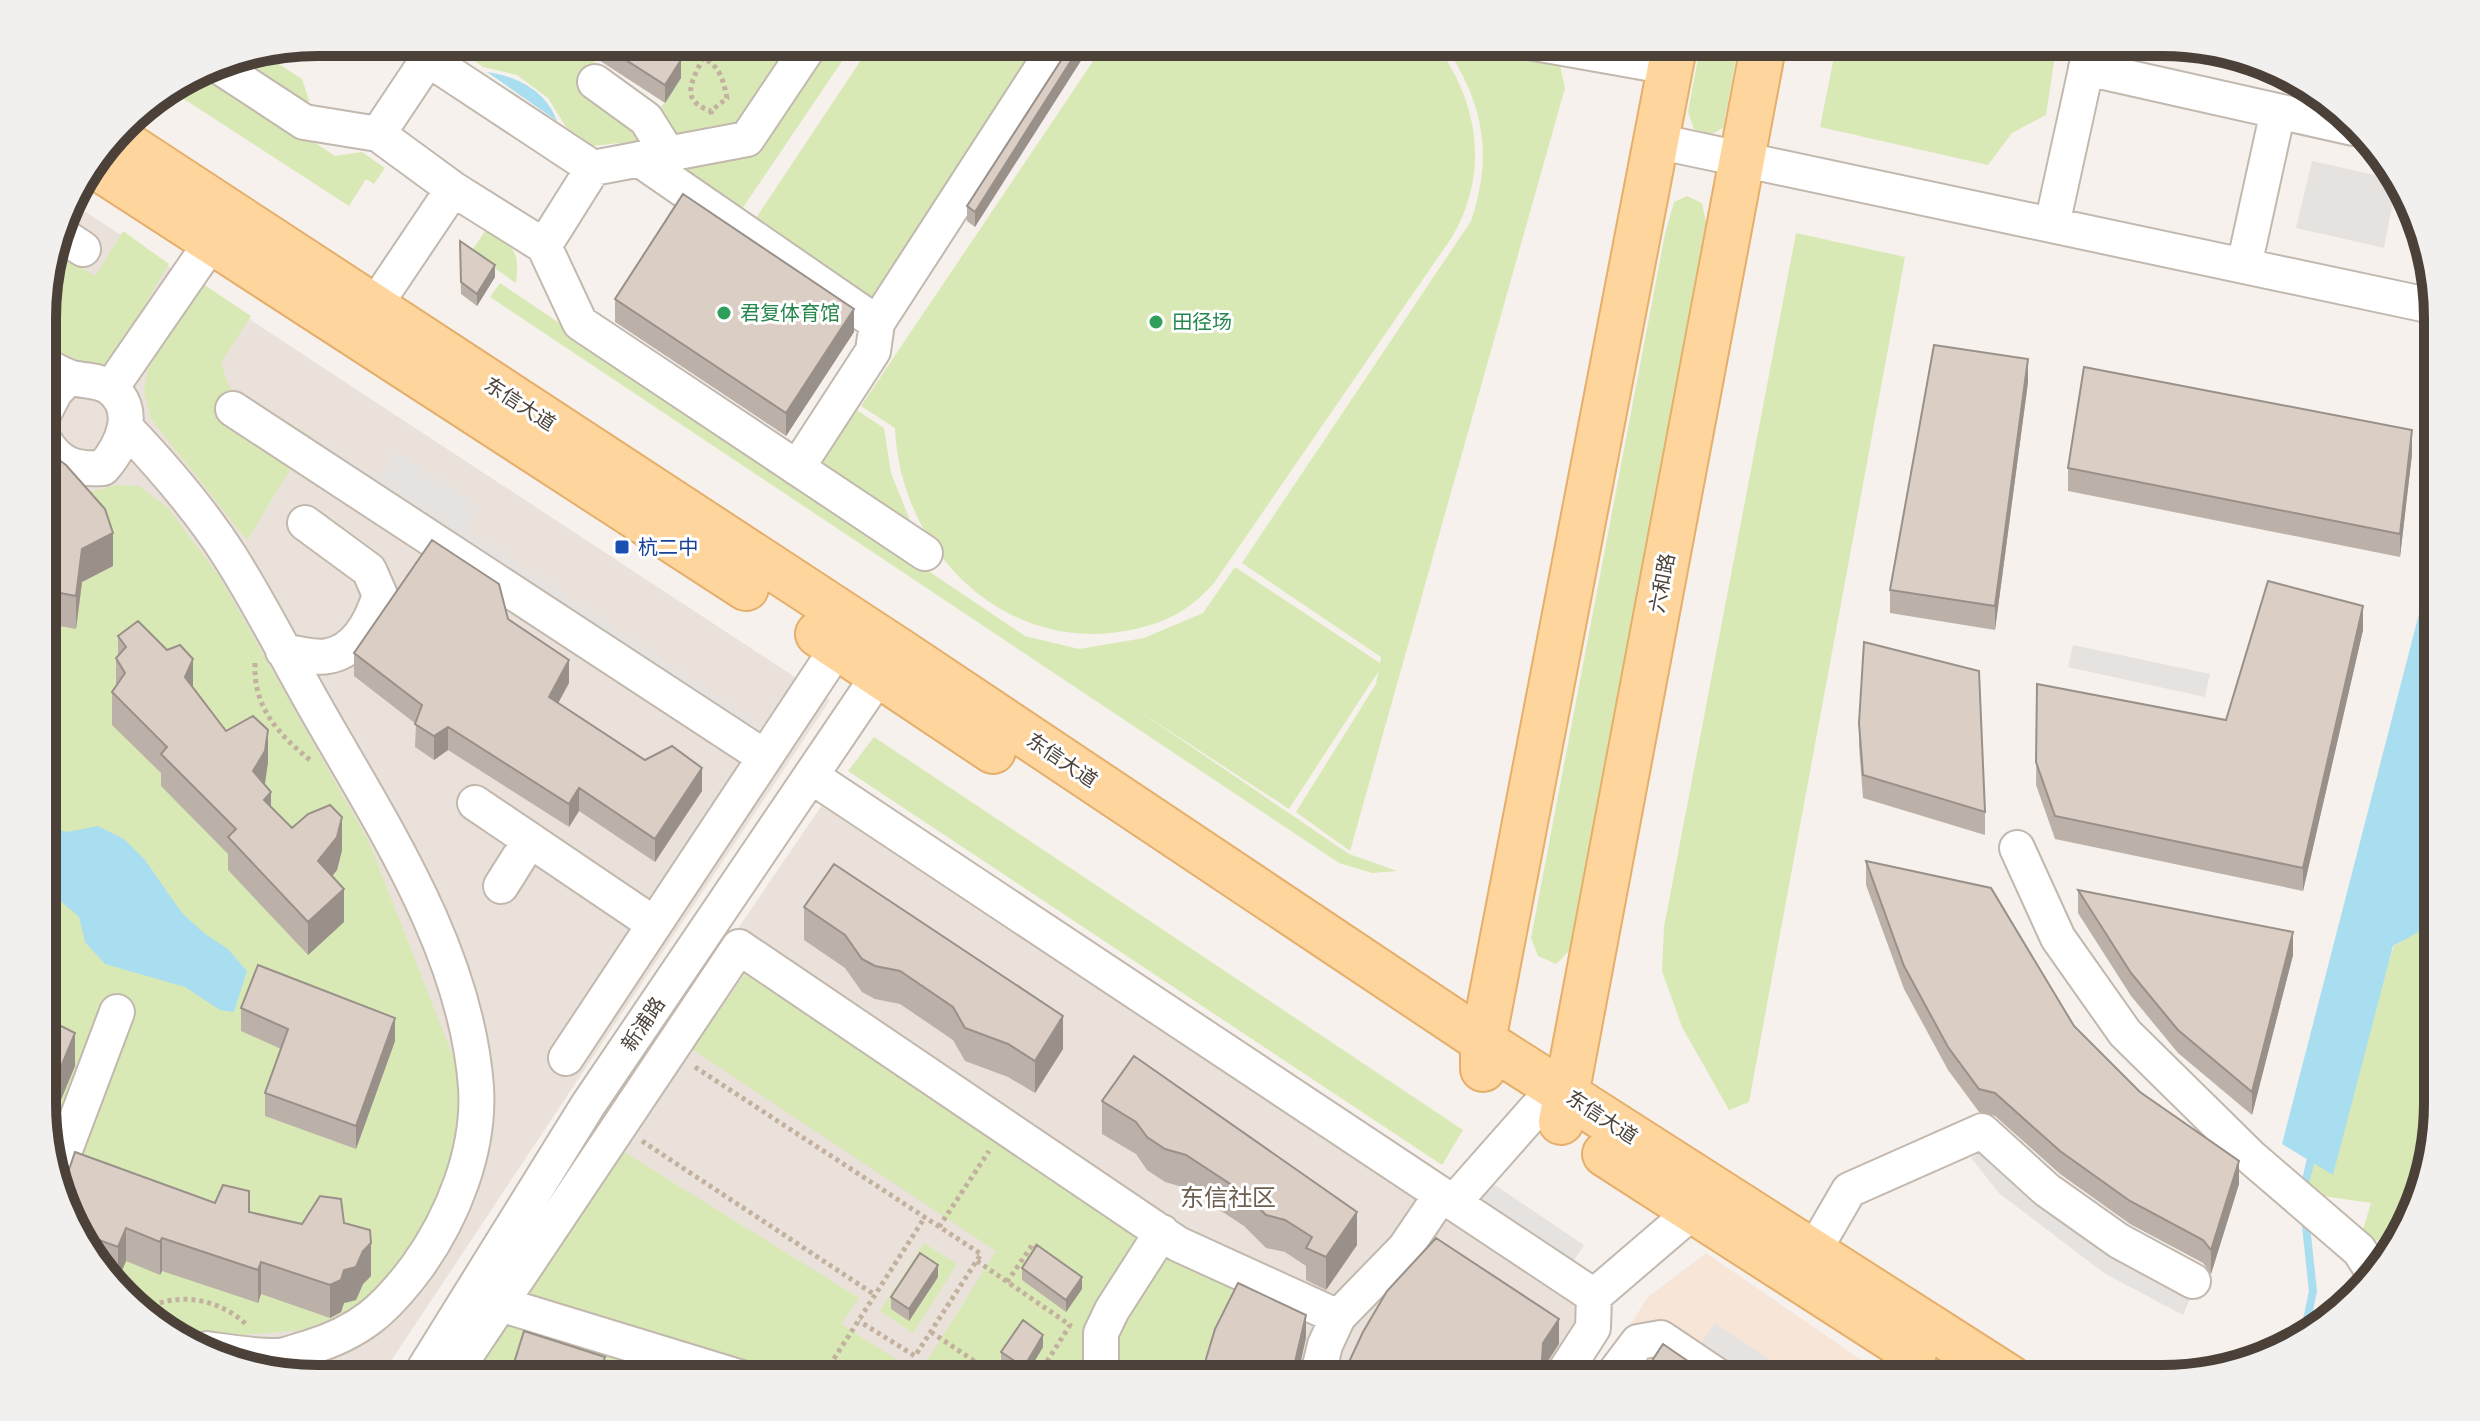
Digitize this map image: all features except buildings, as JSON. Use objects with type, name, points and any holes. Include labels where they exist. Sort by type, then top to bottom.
[{"type":"main road","points":[[1483,1057],[1672,56]]},
{"type":"main road","name":"六和路","points":[[1554,1109],[1761,56]]},
{"type":"main road","name":"东信大道","points":[[123,143],[885,642],[1483,1057],[1692,1212],[1932,1364]]},
{"type":"main road","name":"东信大道","points":[[102,170],[879,675],[1483,1057]]},
{"type":"main road","name":"东信大道","points":[[1554,1109],[1813,1252],[1988,1364]]},
{"type":"street","points":[[378,134],[428,59],[593,168],[653,157],[747,139],[797,56]]},
{"type":"street","points":[[797,468],[873,351],[877,323],[1050,56]]},
{"type":"street","points":[[2052,225],[2089,56]]},
{"type":"street","points":[[2092,56],[2278,111],[2338,125]]},
{"type":"street","points":[[228,72],[304,122],[378,134],[453,189],[544,246],[580,323],[925,553]]},
{"type":"street","points":[[595,82],[646,119],[653,157],[877,323]]},
{"type":"street","points":[[2244,266],[2278,111]]},
{"type":"street","points":[[1656,141],[2423,304]]},
{"type":"street","points":[[544,246],[593,168]]},
{"type":"street","points":[[373,308],[453,189]]},
{"type":"street","points":[[111,388],[211,243]]},
{"type":"street","points":[[56,457],[78,469],[103,468],[115,454],[126,428],[125,408],[111,388],[57,371]]},
{"type":"street","points":[[233,409],[763,756]]},
{"type":"street","points":[[126,428],[177,482],[230,556],[382,824],[438,936],[470,1037],[476,1090],[474,1131],[461,1186],[432,1246],[396,1295],[370,1321],[333,1340],[281,1356],[239,1352]]},
{"type":"street","points":[[283,651],[329,657],[359,638],[373,617],[380,595],[369,570],[305,523]]},
{"type":"street","points":[[566,1058],[838,647]]},
{"type":"street","name":"新浦路","points":[[427,1365],[588,1105],[879,675]]},
{"type":"street","points":[[811,776],[1594,1296]]},
{"type":"street","points":[[475,803],[654,924]]},
{"type":"street","points":[[501,886],[530,840]]},
{"type":"street","points":[[2017,848],[2058,938],[2125,1033],[2252,1158],[2366,1260]]},
{"type":"street","points":[[459,1365],[739,947],[1178,1244],[1338,1317]]},
{"type":"street","points":[[62,1157],[117,1012]]},
{"type":"street","points":[[1320,1364],[1325,1345],[1338,1317],[1447,1199],[1554,1109]]},
{"type":"street","points":[[1813,1252],[1849,1190],[1982,1131],[2047,1190],[2119,1241],[2193,1281]]},
{"type":"street","points":[[1569,1364],[1593,1328],[1594,1296],[1692,1212]]},
{"type":"street","points":[[1101,1365],[1101,1333],[1112,1310],[1162,1232]]},
{"type":"street","points":[[500,1304],[699,1365]]},
{"type":"street","points":[[1621,1364],[1638,1342],[1661,1338],[1700,1364]]},
{"type":"path","points":[[706,57],[722,75],[727,98],[711,111],[700,107],[691,97],[690,81],[706,57]]},
{"type":"path","points":[[711,111],[714,145]]},
{"type":"path","points":[[670,1050],[981,1254],[915,1356],[859,1321]]},
{"type":"path","points":[[619,1126],[875,1295]]},
{"type":"path","points":[[939,1227],[1005,1127]]},
{"type":"path","points":[[830,1365],[925,1217]]},
{"type":"path","points":[[1007,1282],[1033,1244],[1045,1252]]},
{"type":"path","points":[[977,1261],[1070,1325]]},
{"type":"path","points":[[153,1307],[184,1299],[209,1301],[232,1311],[256,1333],[265,1355]]},
{"type":"path","points":[[1045,1365],[1077,1312]]},
{"type":"path","points":[[931,1332],[980,1365]]},
{"type":"shaded area","points":[[2312,161],[2383,177],[2394,196],[2384,248],[2296,228]]},
{"type":"shaded area","points":[[80,208],[830,700],[388,1365],[284,1363],[250,1356],[187,1330],[158,1311],[121,1276],[100,1249],[76,1203],[58,1137],[56,1103],[56,318],[58,284],[65,250]]},
{"type":"shaded area","points":[[311,436],[377,478],[396,452],[481,506],[467,529],[760,725],[736,761],[292,467]]},
{"type":"shaded area","points":[[2073,645],[2210,674],[2205,697],[2068,667]]},
{"type":"shaded area","points":[[822,805],[1575,1303],[1578,1329],[1555,1364],[441,1365]]},
{"type":"shaded area","points":[[1992,1144],[2194,1289],[2183,1315],[2104,1273],[2000,1194],[1971,1158]]},
{"type":"shaded area","points":[[1492,1183],[1584,1245],[1573,1262],[1480,1201]]},
{"type":"shaded area","points":[[1706,1253],[1867,1364],[1604,1364],[1649,1296]]},
{"type":"shaded area","points":[[1715,1323],[1777,1364],[1722,1364],[1698,1348]]},
{"type":"green space","points":[[468,56],[585,56],[599,65],[582,90],[649,138],[635,151],[620,143],[593,146],[566,127],[548,98],[517,75],[483,67]]},
{"type":"green space","points":[[648,56],[792,56],[745,130],[670,146],[654,118],[681,78]]},
{"type":"green space","points":[[813,56],[846,56],[740,212],[673,171],[752,147]]},
{"type":"green space","points":[[864,56],[1043,56],[878,307],[754,221]]},
{"type":"green space","name":"田径场","points":[[1097,56],[1443,56],[1449,65],[1469,112],[1475,162],[1472,187],[1452,237],[1214,583],[1184,610],[1163,621],[1125,631],[1080,634],[1037,625],[999,608],[965,583],[937,551],[916,513],[901,472],[895,428],[861,406]]},
{"type":"green space","points":[[1451,56],[1558,56],[1565,88],[1350,851],[1296,812],[1376,684],[1378,672],[1289,809],[1136,709],[1349,854],[1397,871],[1372,873],[1339,863],[490,297],[500,283],[1025,636],[1079,649],[1144,638],[1203,613],[1235,567],[1380,663],[1381,657],[1242,563],[1471,221],[1482,173],[1483,150],[1475,106]]},
{"type":"green space","points":[[1698,56],[1736,56],[1723,128],[1710,135],[1694,129],[1688,112]]},
{"type":"green space","points":[[1834,56],[2055,56],[2046,115],[2012,133],[1988,165],[1820,127]]},
{"type":"green space","points":[[273,60],[302,79],[309,100],[301,112],[238,69]]},
{"type":"green space","points":[[216,77],[335,156],[362,152],[385,168],[374,184],[366,179],[349,206],[179,96]]},
{"type":"green space","points":[[1687,196],[1702,203],[1706,222],[1570,950],[1556,964],[1538,956],[1531,938],[1665,234],[1674,202]]},
{"type":"green space","points":[[123,231],[169,264],[108,366],[81,362],[56,349],[58,284],[64,257],[95,276]]},
{"type":"green space","points":[[485,231],[509,246],[516,255],[516,283],[471,252]]},
{"type":"green space","points":[[1796,233],[1905,257],[1749,1102],[1729,1110],[1682,1027],[1662,971],[1664,927]]},
{"type":"green space","points":[[200,282],[251,316],[221,362],[229,387],[311,436],[247,540],[151,419],[144,390],[148,369]]},
{"type":"green space","points":[[852,407],[884,428],[891,473],[912,525],[812,464]]},
{"type":"green space","points":[[56,469],[89,492],[117,485],[139,486],[168,508],[219,576],[369,842],[457,1067],[461,1124],[453,1166],[406,1262],[358,1308],[302,1330],[242,1335],[186,1329],[145,1300],[100,1249],[83,1219],[65,1171],[58,1137],[56,1103]]},
{"type":"green space","points":[[874,737],[1463,1130],[1442,1165],[848,771]]},
{"type":"green space","points":[[2423,928],[2423,1120],[2419,1154],[2410,1187],[2383,1242],[2361,1236],[2371,1203],[2303,1193],[2394,946]]},
{"type":"green space","points":[[748,970],[1173,1261],[1234,1287],[1202,1365],[925,1365],[996,1251],[692,1049]]},
{"type":"green space","points":[[621,1150],[859,1298],[841,1324],[904,1365],[482,1365]]},
{"type":"green space","points":[[924,1243],[957,1264],[913,1333],[880,1311]]},
{"type":"water","points":[[487,72],[519,81],[538,93],[557,121]]},
{"type":"water","points":[[2423,598],[2423,930],[2393,946],[2333,1175],[2282,1144]]},
{"type":"water","points":[[98,826],[124,839],[145,860],[182,913],[228,949],[247,971],[234,1012],[220,1010],[185,987],[105,964],[85,942],[79,917],[56,897],[56,829],[67,832]]},
{"type":"waterway","points":[[2303,1192],[2313,1151]]},
{"type":"waterway","points":[[2305,1217],[2313,1291],[2307,1321]]},
{"type":"place","name":"君复体育馆","points":[[724,313]]},
{"type":"place","name":"田径场","points":[[1156,322]]},
{"type":"place","name":"杭二中","points":[[622,547]]},
{"type":"district","name":"东信社区","points":[[1228,1198]]}]
